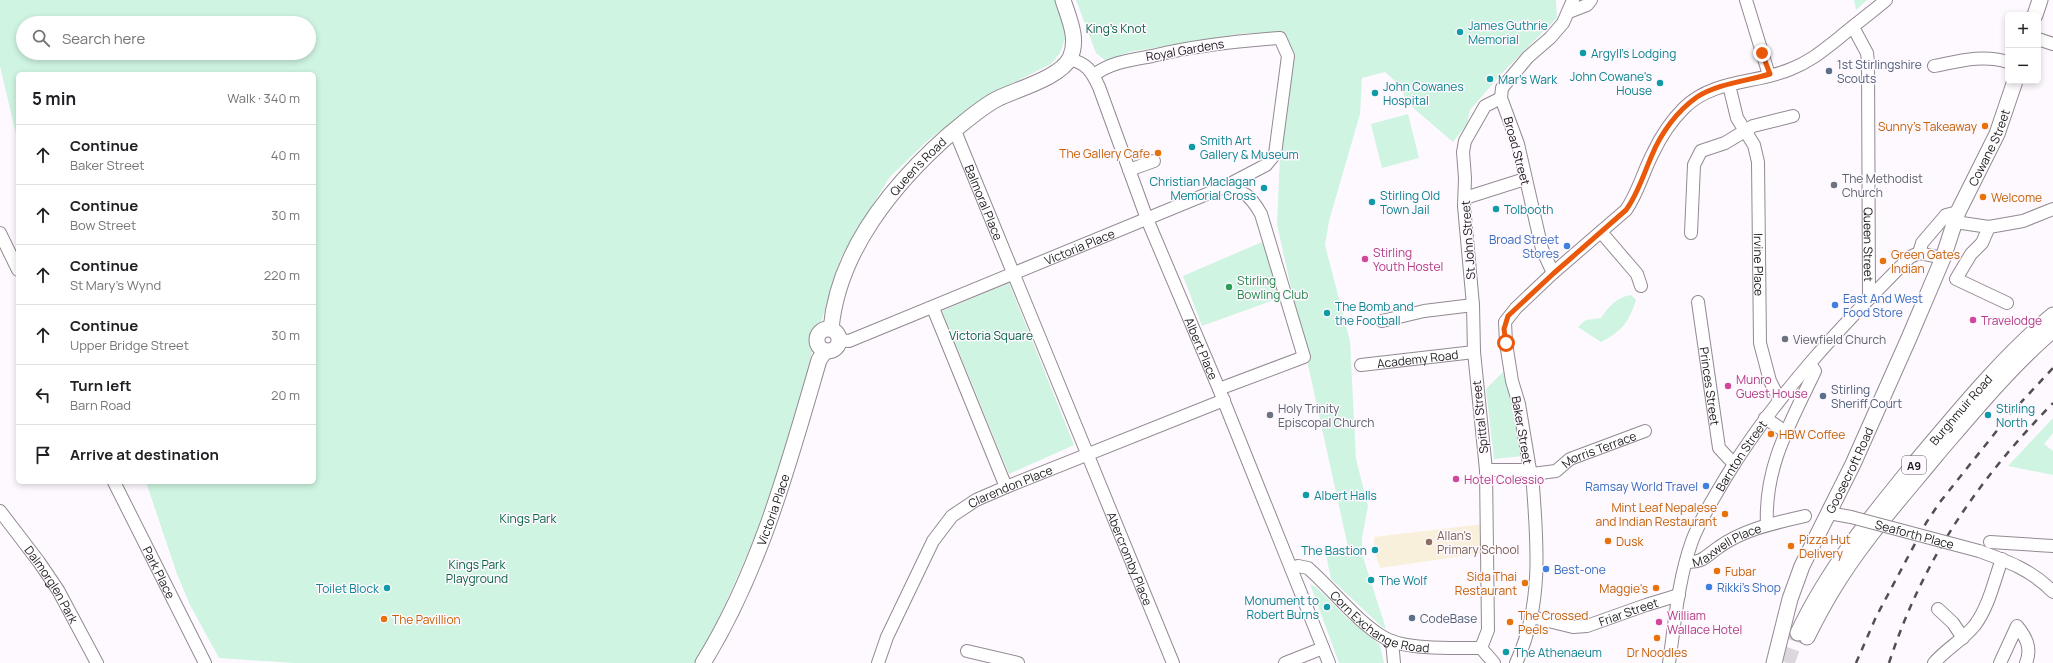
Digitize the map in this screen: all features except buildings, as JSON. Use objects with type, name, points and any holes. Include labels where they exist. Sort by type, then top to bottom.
[{"type":"main road","points":[[1063,0],[1074,36],[1074,45],[1070,59]]},
{"type":"main road","points":[[2036,12],[2040,0]]},
{"type":"main road","name":"Queen's Road","points":[[835,335],[833,309],[845,271],[881,207],[924,157],[955,130],[997,99],[1054,73],[1070,59]]},
{"type":"main road","name":"Cowane Street","points":[[1943,258],[1957,217],[1997,134],[2014,84]]},
{"type":"main road","name":"Goosecroft Road","points":[[1774,663],[1790,599],[1802,566],[1854,464],[1943,258]]},
{"type":"main road","name":"Burghmuir Road","points":[[2053,315],[2029,335],[1983,383],[1891,493],[1832,571],[1811,604],[1802,635],[1847,569],[1900,498],[1993,389],[2030,350],[2053,330]]},
{"type":"main road","name":"Victoria Place","points":[[703,663],[734,603],[768,524],[784,477],[819,360],[825,350],[819,347],[817,337],[824,329],[835,335]]},
{"type":"street","points":[[1502,98],[1502,88],[1507,81],[1528,57],[1550,38],[1571,6],[1587,5],[1591,0]]},
{"type":"street","points":[[1746,0],[1770,74]]},
{"type":"street","name":"Baker Street","points":[[1516,663],[1524,645],[1532,617],[1536,595],[1536,539],[1531,472],[1519,404],[1512,381],[1504,329],[1508,316],[1525,299],[1626,210],[1632,202],[1653,153],[1672,122],[1697,97],[1729,85],[1790,70],[1807,62],[1820,54],[1886,0]]},
{"type":"street","name":"Queen Street","points":[[1852,27],[1867,53],[1868,62],[1869,297]]},
{"type":"street","name":"Royal Gardens","points":[[1094,75],[1114,64],[1190,47],[1223,42],[1280,38]]},
{"type":"street","name":"Victoria Place","points":[[1012,274],[1224,188],[1266,165],[1275,154],[1288,56],[1280,38]]},
{"type":"street","points":[[2041,40],[2053,44]]},
{"type":"street","points":[[1934,66],[1978,58],[1996,58],[2005,61]]},
{"type":"street","name":"Albert Place","points":[[1070,59],[1083,63],[1094,75],[1147,219],[1222,395],[1329,663]]},
{"type":"street","name":"Irvine Place","points":[[1729,85],[1737,118],[1754,145],[1758,162],[1760,343],[1770,381],[1779,399]]},
{"type":"street","name":"St John Street","points":[[1474,352],[1473,305],[1464,206],[1463,152],[1465,141],[1485,106],[1502,98]]},
{"type":"street","name":"Broad Street","points":[[1502,98],[1518,144],[1542,249],[1554,273]]},
{"type":"street","points":[[1691,233],[1694,165],[1700,151],[1725,143],[1753,126],[1794,116]]},
{"type":"street","name":"Balmoral Place","points":[[955,130],[1012,274]]},
{"type":"street","points":[[1129,170],[1154,161]]},
{"type":"street","points":[[1465,198],[1525,179]]},
{"type":"street","name":"Clarendon Place","points":[[878,663],[887,637],[933,541],[952,516],[976,500],[1222,395],[1304,357],[1261,214],[1251,198],[1237,190],[1224,188]]},
{"type":"street","points":[[1919,253],[1922,243],[1946,215],[1989,227],[2024,221],[2053,209]]},
{"type":"street","points":[[1989,227],[1982,243],[1970,254],[1956,279],[2007,303]]},
{"type":"street","points":[[1601,232],[1637,274],[1641,286]]},
{"type":"street","points":[[0,233],[16,266]]},
{"type":"street","points":[[1869,297],[1910,257],[1919,253],[1943,258]]},
{"type":"street","points":[[835,335],[849,341],[933,308],[1012,274],[1087,453]]},
{"type":"street","name":"Barnton Street","points":[[1669,663],[1679,595],[1687,562],[1692,542],[1707,509],[1764,418],[1779,399],[1812,367],[1835,334],[1869,297]]},
{"type":"street","name":"Princes Street","points":[[1698,302],[1719,448],[1734,464]]},
{"type":"street","points":[[1382,321],[1424,311],[1473,305]]},
{"type":"street","points":[[933,308],[1006,487]]},
{"type":"street","name":"Academy Road","points":[[1361,365],[1474,352]]},
{"type":"street","name":"Spittal Street","points":[[1474,352],[1486,470],[1488,630],[1481,648]]},
{"type":"street","points":[[1805,516],[1767,525],[1766,503],[1770,474],[1812,367]]},
{"type":"street","points":[[1764,418],[1786,432]]},
{"type":"street","name":"Morris Terrace","points":[[1486,470],[1531,472],[1556,471],[1570,459],[1645,431]]},
{"type":"street","name":"Abercromby Place","points":[[1087,453],[1173,663]]},
{"type":"street","name":"Park Place","points":[[115,484],[205,663]]},
{"type":"street","name":"Dalmorglen Park","points":[[0,511],[40,562],[58,590],[97,663]]},
{"type":"street","name":"Seaforth Place","points":[[1829,512],[1979,551],[2002,559],[2021,566],[2043,581],[2053,592]]},
{"type":"street","name":"Maxwell Place","points":[[1687,562],[1700,561],[1736,536],[1767,525]]},
{"type":"street","points":[[1990,542],[2053,546]]},
{"type":"street","points":[[1934,663],[1945,650],[1963,638],[1974,625],[1985,608],[2002,559]]},
{"type":"street","name":"Corn Exchange Road","points":[[1291,568],[1298,566],[1308,568],[1374,630],[1392,641],[1406,645],[1481,648]]},
{"type":"street","name":"Friar Street","points":[[1532,617],[1573,627],[1587,626],[1679,595]]},
{"type":"street","points":[[1938,609],[1953,623],[1963,638]]},
{"type":"street","points":[[2000,663],[2017,626],[2026,636],[2029,648],[2026,663]]},
{"type":"street","points":[[1392,641],[1394,663]]},
{"type":"street","points":[[1285,663],[1323,648]]},
{"type":"street","points":[[1481,648],[1494,663]]},
{"type":"street","points":[[1945,650],[1947,663]]},
{"type":"street","points":[[967,651],[1018,663]]},
{"type":"shaded area","name":"Allan's Primary School","points":[[1483,524],[1484,553],[1380,568],[1375,553],[1377,550],[1374,547],[1374,537]]},
{"type":"green space","points":[[0,0],[1056,0],[1064,24],[1066,36],[1060,53],[1051,64],[985,97],[927,141],[889,178],[841,257],[812,352],[794,425],[752,544],[699,663],[294,663],[219,658],[190,605],[177,574],[147,484],[316,484],[316,72],[16,72],[16,134],[0,66]]},
{"type":"green space","name":"King's Knot","points":[[1076,0],[1556,0],[1557,18],[1503,72],[1470,110],[1467,124],[1453,142],[1411,106],[1395,81],[1385,72],[1362,78],[1360,114],[1329,221],[1325,245],[1350,341],[1356,459],[1368,506],[1362,538],[1363,557],[1386,629],[1331,579],[1324,545],[1350,556],[1277,224],[1281,131],[1282,35],[1246,33],[1129,52],[1106,61],[1096,53]]},
{"type":"green space","points":[[1854,0],[1867,0],[1856,10]]},
{"type":"green space","points":[[1408,114],[1419,158],[1382,168],[1371,124]]},
{"type":"green space","points":[[1262,242],[1282,297],[1202,326],[1183,276]]},
{"type":"green space","name":"Victoria Square","points":[[1009,283],[1074,445],[1009,474],[942,311]]},
{"type":"green space","points":[[1631,295],[1636,300],[1631,314],[1624,325],[1608,338],[1601,342],[1578,327],[1586,320],[1601,318],[1613,303],[1621,298]]},
{"type":"green space","points":[[1507,368],[1523,456],[1494,459],[1486,389]]},
{"type":"green space","points":[[2053,418],[2053,433],[2044,444],[2053,451],[2053,475],[2008,466]]},
{"type":"green space","points":[[1310,584],[1316,587],[1347,618],[1380,645],[1384,663],[1339,663]]},
{"type":"tunnel","points":[[1787,663],[1798,633]]},
{"type":"railway","points":[[1856,663],[1876,617],[1926,523],[1940,502],[2011,413],[2053,368]]},
{"type":"railway","points":[[1889,663],[1918,589],[1936,555],[1956,523],[1977,492],[2001,461],[2053,403]]},
{"type":"place","name":"James Guthrie Memorial","points":[[1460,32]]},
{"type":"place","name":"Argyll's Lodging","points":[[1583,53]]},
{"type":"place","name":"1st Stirlingshire Scouts","points":[[1829,71]]},
{"type":"place","name":"Mar's Wark","points":[[1490,79]]},
{"type":"place","name":"John Cowane's House","points":[[1660,83]]},
{"type":"place","name":"John Cowanes Hospital","points":[[1375,93]]},
{"type":"place","name":"Sunny's Takeaway","points":[[1985,126]]},
{"type":"place","name":"Smith Art Gallery & Museum","points":[[1192,147]]},
{"type":"place","name":"The Gallery Cafe","points":[[1158,153]]},
{"type":"place","name":"The Methodist Church","points":[[1834,185]]},
{"type":"place","name":"Christian Maclagan Memorial Cross","points":[[1264,188]]},
{"type":"place","name":"Welcome","points":[[1983,197]]},
{"type":"place","name":"Stirling Old Town Jail","points":[[1372,202]]},
{"type":"place","name":"Tolbooth","points":[[1496,209]]},
{"type":"place","name":"Broad Street Stores","points":[[1567,246]]},
{"type":"place","name":"Stirling Youth Hostel","points":[[1365,259]]},
{"type":"place","name":"Green Gates Indian","points":[[1883,261]]},
{"type":"place","name":"Stirling Bowling Club","points":[[1229,287]]},
{"type":"place","name":"East And West Food Store","points":[[1835,305]]},
{"type":"place","name":"The Bomb and the Football","points":[[1327,313]]},
{"type":"place","name":"Travelodge","points":[[1973,320]]},
{"type":"place","name":"Viewfield Church","points":[[1785,339]]},
{"type":"place","name":"Munro Guest House","points":[[1728,386]]},
{"type":"place","name":"Stirling Sheriff Court","points":[[1823,396]]},
{"type":"place","name":"Holy Trinity Episcopal Church","points":[[1270,415]]},
{"type":"place","name":"Stirling North","points":[[1988,415]]},
{"type":"place","name":"HBW Coffee","points":[[1771,434]]},
{"type":"place","name":"Hotel Colessio","points":[[1456,479]]},
{"type":"place","name":"Ramsay World Travel","points":[[1706,486]]},
{"type":"place","name":"Albert Halls","points":[[1306,495]]},
{"type":"place","name":"Mint Leaf Nepalese and Indian Restaurant","points":[[1725,514]]},
{"type":"place","name":"Dusk","points":[[1608,541]]},
{"type":"place","name":"Allan's Primary School","points":[[1429,542]]},
{"type":"place","name":"Pizza Hut Delivery","points":[[1791,546]]},
{"type":"place","name":"The Bastion","points":[[1375,550]]},
{"type":"place","name":"Best-one","points":[[1546,569]]},
{"type":"place","name":"Fubar","points":[[1717,571]]},
{"type":"place","name":"The Wolf","points":[[1371,580]]},
{"type":"place","name":"Sida Thai Restaurant","points":[[1525,583]]},
{"type":"place","name":"Rikki's Shop","points":[[1709,587]]},
{"type":"place","name":"Toilet Block","points":[[387,588]]},
{"type":"place","name":"Maggie's","points":[[1656,588]]},
{"type":"place","name":"Monument to Robert Burns","points":[[1327,607]]},
{"type":"place","name":"CodeBase","points":[[1412,618]]},
{"type":"place","name":"The Pavillion","points":[[384,619]]},
{"type":"place","name":"The Crossed Peels","points":[[1510,622]]},
{"type":"place","name":"William Wallace Hotel","points":[[1659,622]]},
{"type":"place","name":"Dr Noodles","points":[[1657,638]]},
{"type":"place","name":"The Athenaeum","points":[[1506,652]]},
{"type":"route","points":[[1506,343],[1504,329],[1508,316],[1554,273],[1626,210],[1632,202],[1662,136],[1685,107],[1697,97],[1718,88],[1770,74],[1762,53]]},
{"type":"park label","name":"Kings Park","points":[[528,518]]},
{"type":"park label","name":"Kings Park Playground","points":[[477,571]]}]
